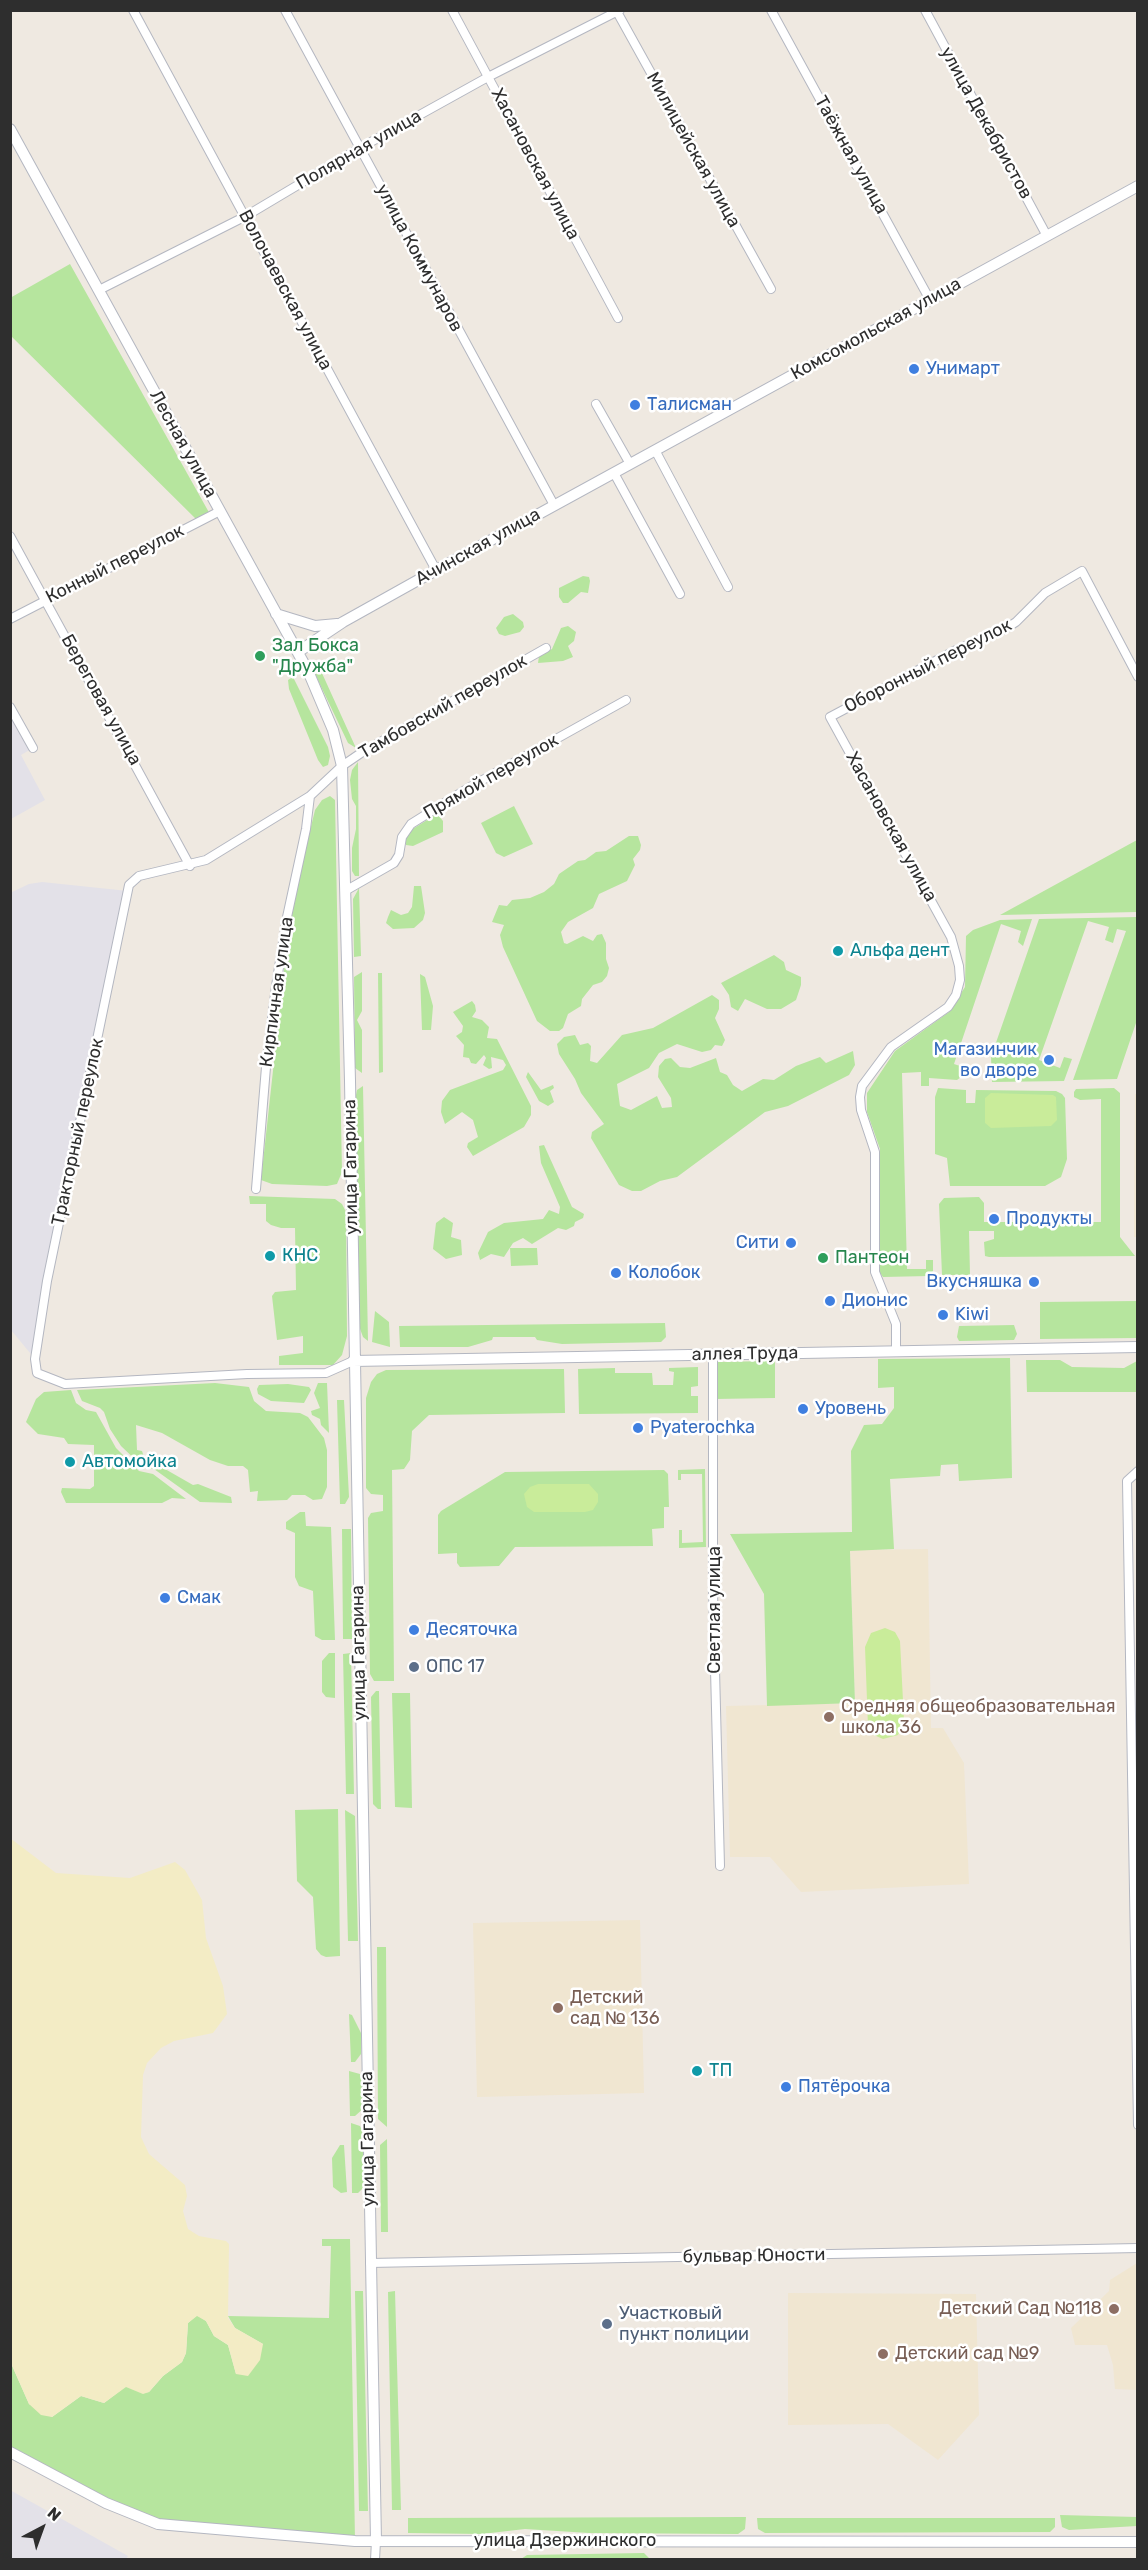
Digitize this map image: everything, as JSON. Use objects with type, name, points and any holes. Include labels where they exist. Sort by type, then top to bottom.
[{"type":"street","name":"Волочаевская улица","points":[[133,10],[436,570]]},
{"type":"street","name":"улица Коммунаров","points":[[285,10],[554,505]]},
{"type":"street","name":"Хасановская улица","points":[[452,10],[618,318]]},
{"type":"street","name":"Таёжная улица","points":[[771,10],[930,300]]},
{"type":"street","name":"улица Декабристов","points":[[925,10],[1047,236]]},
{"type":"street","name":"Полярная улица","points":[[99,290],[246,216],[360,148],[488,77],[617,11]]},
{"type":"street","name":"Милицейская улица","points":[[617,11],[771,289]]},
{"type":"street","name":"Лесная улица","points":[[10,129],[298,652],[333,730],[342,766]]},
{"type":"street","name":"Комсомольская улица","points":[[614,473],[1137,186]]},
{"type":"street","points":[[596,404],[630,464]]},
{"type":"street","points":[[655,450],[728,587]]},
{"type":"street","name":"Ачинская улица","points":[[298,652],[344,622],[614,473]]},
{"type":"street","points":[[614,473],[680,594]]},
{"type":"street","name":"Конный переулок","points":[[10,619],[220,511]]},
{"type":"street","name":"Береговая улица","points":[[10,536],[190,866]]},
{"type":"street","name":"Оборонный переулок","points":[[830,717],[956,650],[1005,629],[1016,622],[1045,593],[1082,571],[1137,677]]},
{"type":"street","name":"Ачинская улица","points":[[276,614],[315,626],[344,622]]},
{"type":"street","name":"Тамбовский переулок","points":[[128,891],[129,885],[139,876],[190,866],[234,843],[309,796],[342,766],[388,737],[546,648]]},
{"type":"street","name":"Прямой переулок","points":[[345,891],[394,863],[399,855],[402,837],[411,824],[470,787],[626,700]]},
{"type":"street","points":[[10,706],[33,748]]},
{"type":"street","name":"Хасановская улица","points":[[830,717],[951,937],[959,966],[960,980],[956,995],[948,1007],[891,1047],[862,1086],[860,1097],[861,1110],[875,1152],[875,1272],[896,1324],[896,1351]]},
{"type":"street","name":"улица Гагарина","points":[[342,766],[376,2541]]},
{"type":"street","name":"Кирпичная улица","points":[[256,1189],[266,1067],[276,986],[287,917],[306,829],[309,796]]},
{"type":"street","name":"Тракторный переулок","points":[[128,891],[49,1271],[35,1359],[37,1374],[65,1384],[247,1374],[326,1373],[354,1361]]},
{"type":"street","name":"аллея Труда","points":[[354,1361],[1137,1347]]},
{"type":"street","name":"Светлая улица","points":[[713,1354],[712,1569],[720,1866]]},
{"type":"street","points":[[1137,1471],[1127,1481],[1137,2125]]},
{"type":"street","name":"бульвар Юности","points":[[370,2264],[1137,2248]]},
{"type":"street","name":"улица Дзержинского","points":[[10,2452],[106,2503],[158,2524],[376,2541],[1137,2542]]},
{"type":"street","points":[[375,2559],[376,2541]]},
{"type":"shaded area","points":[[10,707],[33,748],[21,755],[45,800],[11,819]]},
{"type":"shaded area","points":[[42,882],[128,891],[35,1359],[11,1330],[10,893],[29,884]]},
{"type":"shaded area","points":[[1135,1094],[1137,1094],[1138,1237],[1134,1237]]},
{"type":"shaded area","name":"Средняя общеобразовательная школа 36","points":[[928,1549],[931,1728],[943,1728],[964,1763],[969,1884],[801,1892],[770,1857],[730,1857],[726,1706],[855,1703],[850,1550]]},
{"type":"shaded area","name":"Детский сад № 136","points":[[640,1920],[644,2093],[477,2097],[473,1923]]},
{"type":"shaded area","name":"Детский Сад №118","points":[[1137,2263],[1137,2390],[1115,2389],[1113,2365],[1107,2345],[1075,2345],[1071,2328],[1109,2291],[1110,2280]]},
{"type":"shaded area","name":"Детский сад №9","points":[[788,2293],[976,2294],[979,2415],[938,2460],[888,2424],[788,2425]]},
{"type":"shaded area","points":[[10,2490],[128,2556],[126,2559],[11,2559]]},
{"type":"green space","points":[[70,264],[211,516],[199,522],[11,336],[10,298]]},
{"type":"green space","points":[[583,576],[589,577],[588,593],[581,592],[568,603],[563,603],[559,597],[559,588]]},
{"type":"green space","points":[[513,614],[523,622],[524,627],[520,632],[505,636],[499,634],[496,628],[504,617]]},
{"type":"green space","points":[[568,626],[576,632],[574,641],[568,646],[573,657],[563,661],[538,663],[539,656],[552,649],[561,628]]},
{"type":"green space","points":[[321,671],[356,748],[348,743],[315,674]]},
{"type":"green space","points":[[293,677],[328,747],[330,756],[328,765],[323,767],[289,689],[288,680]]},
{"type":"green space","points":[[358,762],[359,876],[355,876],[352,871],[352,848],[356,829],[356,806],[352,799],[350,780],[352,770]]},
{"type":"green space","points":[[330,796],[335,800],[342,1172],[337,1184],[327,1186],[272,1184],[261,1180],[287,943],[296,889],[315,810],[322,800]]},
{"type":"green space","points":[[514,806],[533,844],[504,857],[496,853],[481,823]]},
{"type":"green space","points":[[437,814],[443,821],[443,832],[413,846],[406,845],[406,839],[411,830]]},
{"type":"green space","points":[[629,836],[638,836],[641,845],[633,859],[635,865],[627,881],[599,894],[593,908],[568,922],[561,932],[564,943],[567,944],[583,936],[593,941],[597,935],[602,934],[606,943],[606,959],[609,968],[607,976],[602,982],[593,985],[582,999],[581,1006],[568,1014],[563,1028],[559,1031],[550,1031],[537,1021],[503,947],[500,935],[504,925],[492,922],[494,917],[499,905],[507,906],[512,900],[530,898],[544,892],[554,884],[559,874],[578,861],[585,860],[596,852],[606,851]]},
{"type":"green space","points":[[1137,840],[1137,912],[1000,915]]},
{"type":"green space","points":[[414,886],[421,886],[425,913],[423,920],[414,928],[393,929],[386,923],[391,910],[401,915],[408,913],[412,907]]},
{"type":"green space","points":[[359,888],[361,956],[354,957],[353,899]]},
{"type":"green space","points":[[1137,917],[1137,1020],[1117,1079],[1073,1080],[1126,931],[1117,929],[1113,943],[1105,940],[1109,927],[1088,921],[1039,1060],[1060,1068],[1064,1057],[1072,1059],[1064,1081],[992,1082],[991,1057],[1039,919]]},
{"type":"green space","points":[[1032,919],[1023,946],[1018,942],[1021,931],[1001,924],[954,1064],[963,1067],[961,1077],[957,1080],[929,1078],[929,1086],[921,1086],[921,1072],[902,1073],[907,1269],[926,1269],[926,1260],[933,1260],[933,1271],[929,1276],[883,1277],[880,1273],[880,1149],[867,1112],[867,1093],[895,1051],[949,1012],[965,987],[966,936],[973,930],[1000,920]]},
{"type":"green space","points":[[774,955],[784,962],[786,970],[801,977],[796,1000],[781,1009],[767,1009],[745,999],[738,1011],[731,1007],[729,995],[721,983]]},
{"type":"green space","points":[[362,972],[362,1011],[357,1020],[362,1030],[362,1073],[355,1068],[354,977]]},
{"type":"green space","points":[[378,973],[382,973],[383,1072],[379,1073]]},
{"type":"green space","points":[[420,974],[425,977],[433,1006],[431,1030],[422,1030]]},
{"type":"green space","points":[[712,995],[719,1000],[719,1009],[715,1018],[725,1040],[722,1046],[715,1045],[711,1050],[702,1052],[677,1044],[659,1053],[649,1068],[617,1084],[620,1106],[631,1110],[657,1096],[662,1108],[672,1107],[671,1098],[658,1077],[659,1066],[665,1059],[671,1058],[680,1067],[690,1068],[716,1058],[720,1072],[727,1075],[733,1085],[742,1091],[763,1079],[774,1080],[796,1066],[820,1057],[826,1063],[853,1051],[855,1065],[849,1075],[788,1106],[765,1112],[677,1177],[660,1181],[641,1191],[632,1191],[619,1185],[591,1138],[592,1132],[604,1124],[581,1093],[559,1054],[557,1044],[564,1037],[575,1035],[580,1045],[588,1043],[591,1046],[590,1061],[597,1063],[622,1035],[653,1028]]},
{"type":"green space","points":[[472,1001],[476,1011],[472,1017],[482,1020],[489,1027],[487,1038],[497,1039],[531,1106],[531,1115],[524,1127],[473,1156],[467,1147],[468,1143],[478,1137],[473,1120],[462,1112],[445,1124],[441,1112],[442,1101],[450,1090],[503,1070],[506,1065],[503,1060],[491,1057],[492,1068],[489,1069],[483,1065],[486,1058],[484,1055],[476,1064],[471,1063],[469,1058],[463,1057],[464,1045],[456,1036],[462,1032],[463,1026],[453,1012]]},
{"type":"green space","points":[[528,1072],[541,1090],[553,1085],[554,1088],[550,1091],[554,1102],[548,1106],[539,1101],[526,1077]]},
{"type":"green space","points":[[363,1086],[368,1341],[363,1337],[359,1326],[356,1095],[357,1090]]},
{"type":"green space","points":[[938,1088],[966,1090],[966,1103],[975,1103],[976,1090],[1056,1091],[1062,1094],[1065,1098],[1067,1159],[1061,1177],[1045,1186],[950,1186],[947,1158],[935,1154],[935,1097]]},
{"type":"green space","points":[[1114,1088],[1120,1093],[1120,1237],[1135,1256],[989,1257],[985,1256],[984,1242],[994,1239],[994,1231],[969,1231],[970,1275],[942,1275],[939,1204],[944,1198],[979,1197],[984,1203],[984,1222],[1101,1222],[1101,1099],[1080,1100],[1074,1097],[1074,1092],[1076,1089]]},
{"type":"green space","points":[[991,1093],[1053,1095],[1056,1097],[1057,1120],[1051,1126],[991,1128],[985,1123],[985,1098]]},
{"type":"green space","points":[[544,1145],[572,1207],[584,1214],[583,1218],[575,1222],[574,1226],[566,1230],[558,1228],[532,1244],[523,1238],[513,1243],[504,1257],[491,1254],[480,1260],[478,1253],[488,1232],[504,1223],[543,1219],[549,1210],[559,1214],[560,1207],[541,1163],[539,1146]]},
{"type":"green space","points":[[249,1196],[335,1199],[342,1204],[346,1212],[347,1336],[342,1355],[333,1365],[279,1365],[279,1356],[303,1353],[303,1336],[277,1340],[272,1296],[275,1292],[296,1290],[295,1228],[271,1225],[266,1221],[266,1204],[250,1204]]},
{"type":"green space","points":[[444,1217],[453,1223],[451,1237],[461,1240],[462,1255],[446,1259],[433,1249],[436,1223]]},
{"type":"green space","points":[[510,1248],[537,1248],[538,1265],[511,1266]]},
{"type":"green space","points":[[1137,1301],[1137,1338],[1040,1339],[1040,1302]]},
{"type":"green space","points":[[375,1311],[389,1322],[390,1347],[372,1342]]},
{"type":"green space","points":[[665,1323],[666,1337],[661,1342],[562,1344],[537,1340],[535,1337],[493,1337],[492,1340],[468,1347],[400,1347],[399,1326]]},
{"type":"green space","points":[[1014,1325],[1017,1334],[1014,1340],[959,1341],[957,1337],[959,1326]]},
{"type":"green space","points":[[1010,1358],[1012,1478],[959,1481],[958,1464],[941,1465],[940,1476],[890,1479],[894,1549],[850,1551],[855,1703],[767,1706],[764,1594],[730,1534],[852,1532],[851,1451],[864,1425],[882,1424],[894,1408],[894,1387],[878,1388],[878,1359]]},
{"type":"green space","points":[[1026,1360],[1060,1360],[1072,1367],[1124,1368],[1137,1361],[1137,1392],[1027,1392]]},
{"type":"green space","points":[[775,1361],[775,1398],[715,1399],[715,1362]]},
{"type":"green space","points":[[698,1367],[698,1386],[691,1387],[691,1396],[698,1396],[698,1413],[579,1414],[578,1369],[615,1368],[615,1373],[652,1373],[653,1385],[673,1385],[674,1372],[669,1371],[669,1368]]},
{"type":"green space","points":[[564,1369],[565,1413],[429,1415],[412,1431],[410,1460],[404,1469],[392,1470],[394,1681],[374,1681],[370,1674],[368,1518],[371,1513],[383,1511],[383,1495],[371,1494],[366,1488],[366,1398],[371,1382],[377,1374],[386,1370]]},
{"type":"green space","points":[[215,1383],[249,1387],[254,1401],[266,1411],[300,1413],[308,1417],[324,1438],[327,1450],[327,1487],[322,1499],[313,1500],[305,1495],[292,1495],[287,1500],[257,1501],[258,1491],[250,1492],[248,1470],[243,1466],[228,1466],[210,1460],[162,1433],[136,1425],[137,1450],[142,1451],[144,1457],[193,1485],[198,1484],[231,1497],[232,1503],[200,1502],[154,1469],[143,1467],[121,1446],[110,1429],[104,1412],[82,1401],[77,1390]]},
{"type":"green space","points":[[318,1383],[327,1383],[329,1433],[321,1425],[320,1419],[312,1415],[311,1411],[320,1408],[314,1393]]},
{"type":"green space","points":[[288,1384],[309,1387],[311,1390],[304,1403],[271,1401],[258,1394],[259,1385]]},
{"type":"green space","points":[[71,1390],[76,1403],[86,1410],[96,1412],[116,1448],[139,1471],[153,1474],[186,1499],[172,1498],[162,1503],[66,1503],[61,1492],[62,1488],[90,1489],[94,1486],[94,1445],[68,1444],[64,1438],[38,1434],[26,1422],[36,1399],[44,1392]]},
{"type":"green space","points":[[337,1400],[344,1400],[349,1497],[345,1504],[340,1504]]},
{"type":"green space","points":[[705,1469],[706,1547],[679,1548],[679,1530],[682,1530],[682,1543],[703,1542],[702,1474],[681,1474],[681,1480],[678,1480],[678,1470]]},
{"type":"green space","points":[[664,1470],[668,1474],[669,1507],[664,1507],[664,1528],[652,1529],[653,1546],[515,1547],[499,1566],[460,1567],[457,1563],[457,1553],[438,1554],[438,1515],[441,1511],[505,1472]]},
{"type":"green space","points":[[538,1484],[589,1484],[598,1494],[598,1502],[593,1510],[585,1512],[534,1512],[527,1507],[524,1494],[530,1487]]},
{"type":"green space","points":[[300,1512],[305,1512],[306,1526],[331,1527],[335,1640],[322,1640],[315,1636],[313,1591],[299,1586],[295,1577],[295,1533],[286,1529],[286,1522]]},
{"type":"green space","points":[[342,1529],[351,1529],[352,1639],[343,1639]]},
{"type":"green space","points":[[885,1628],[895,1632],[900,1641],[904,1721],[898,1735],[883,1739],[874,1735],[868,1727],[865,1647],[871,1633]]},
{"type":"green space","points":[[329,1653],[335,1653],[335,1698],[326,1697],[322,1692],[322,1661]]},
{"type":"green space","points":[[351,1653],[354,1794],[346,1794],[343,1654]]},
{"type":"green space","points":[[379,1691],[381,1809],[373,1804],[371,1697]]},
{"type":"green space","points":[[392,1693],[410,1693],[412,1808],[395,1807]]},
{"type":"green space","points":[[338,1809],[340,1956],[326,1957],[316,1949],[313,1897],[297,1881],[295,1810]]},
{"type":"green space","points":[[345,1810],[355,1816],[358,1941],[348,1941]]},
{"type":"green space","points":[[377,1947],[386,1947],[387,2127],[378,2119]]},
{"type":"green space","points":[[349,2014],[352,2015],[361,2033],[361,2054],[355,2062],[351,2062]]},
{"type":"green space","points":[[349,2071],[360,2074],[363,2080],[364,2108],[355,2116],[350,2116]]},
{"type":"green space","points":[[351,2123],[360,2126],[363,2132],[364,2187],[358,2193],[352,2193]]},
{"type":"green space","points":[[387,2139],[388,2232],[381,2232],[380,2145]]},
{"type":"green space","points":[[340,2145],[344,2145],[347,2192],[341,2193],[333,2187],[332,2158]]},
{"type":"green space","points":[[322,2239],[350,2239],[355,2541],[158,2524],[11,2452],[10,2361],[29,2404],[52,2417],[81,2396],[104,2403],[126,2386],[143,2393],[149,2392],[163,2376],[182,2362],[186,2353],[188,2323],[197,2315],[206,2321],[214,2336],[228,2345],[236,2374],[263,2344],[235,2328],[228,2316],[329,2318],[331,2246],[322,2246]]},
{"type":"green space","points":[[355,2291],[363,2291],[368,2511],[359,2511]]},
{"type":"green space","points":[[395,2291],[401,2510],[392,2510],[388,2292]]},
{"type":"green space","points":[[1060,2515],[1137,2517],[1137,2526],[1069,2530],[1062,2527]]},
{"type":"green space","points":[[746,2517],[745,2529],[738,2534],[589,2533],[525,2529],[482,2534],[408,2533],[408,2518]]},
{"type":"green space","points":[[757,2518],[1055,2518],[1055,2527],[1050,2532],[765,2533],[758,2529]]},
{"type":"green space","points":[[644,2553],[650,2559],[521,2559],[527,2555]]},
{"type":"sand","points":[[10,1838],[56,1873],[130,1878],[175,1862],[185,1870],[202,1900],[206,1938],[223,1986],[227,2014],[213,2033],[174,2041],[161,2048],[147,2063],[143,2075],[141,2137],[149,2154],[185,2185],[187,2196],[183,2211],[188,2229],[199,2236],[226,2241],[229,2244],[228,2318],[235,2328],[263,2344],[260,2360],[248,2376],[236,2374],[228,2345],[214,2336],[206,2321],[197,2316],[188,2323],[186,2353],[182,2362],[163,2376],[149,2392],[143,2394],[126,2387],[104,2403],[81,2396],[52,2417],[41,2415],[29,2404],[10,2361]]},
{"type":"place","name":"Унимарт","points":[[914,369]]},
{"type":"place","name":"Талисман","points":[[635,405]]},
{"type":"place","name":"Зал Бокса \"Дружба\"","points":[[260,656]]},
{"type":"place","name":"Альфа дент","points":[[838,951]]},
{"type":"place","name":"Магазинчик во дворе","points":[[1049,1060]]},
{"type":"place","name":"Продукты","points":[[994,1219]]},
{"type":"place","name":"Сити","points":[[791,1243]]},
{"type":"place","name":"КНС","points":[[270,1256]]},
{"type":"place","name":"Пантеон","points":[[823,1258]]},
{"type":"place","name":"Колобок","points":[[616,1273]]},
{"type":"place","name":"Вкусняшка","points":[[1034,1282]]},
{"type":"place","name":"Дионис","points":[[830,1301]]},
{"type":"place","name":"Kiwi","points":[[943,1315]]},
{"type":"place","name":"Уровень","points":[[803,1409]]},
{"type":"place","name":"Pyaterochka","points":[[638,1428]]},
{"type":"place","name":"Автомойка","points":[[70,1462]]},
{"type":"place","name":"Смак","points":[[165,1598]]},
{"type":"place","name":"Десяточка","points":[[414,1630]]},
{"type":"place","name":"ОПС 17","points":[[414,1667]]},
{"type":"place","name":"Средняя общеобразовательная школа 36","points":[[829,1717]]},
{"type":"place","name":"Детский сад № 136","points":[[558,2008]]},
{"type":"place","name":"ТП","points":[[697,2071]]},
{"type":"place","name":"Пятёрочка","points":[[786,2087]]},
{"type":"place","name":"Детский Сад №118","points":[[1114,2309]]},
{"type":"place","name":"Участковый пункт полиции","points":[[607,2324]]},
{"type":"place","name":"Детский сад №9","points":[[883,2354]]}]
